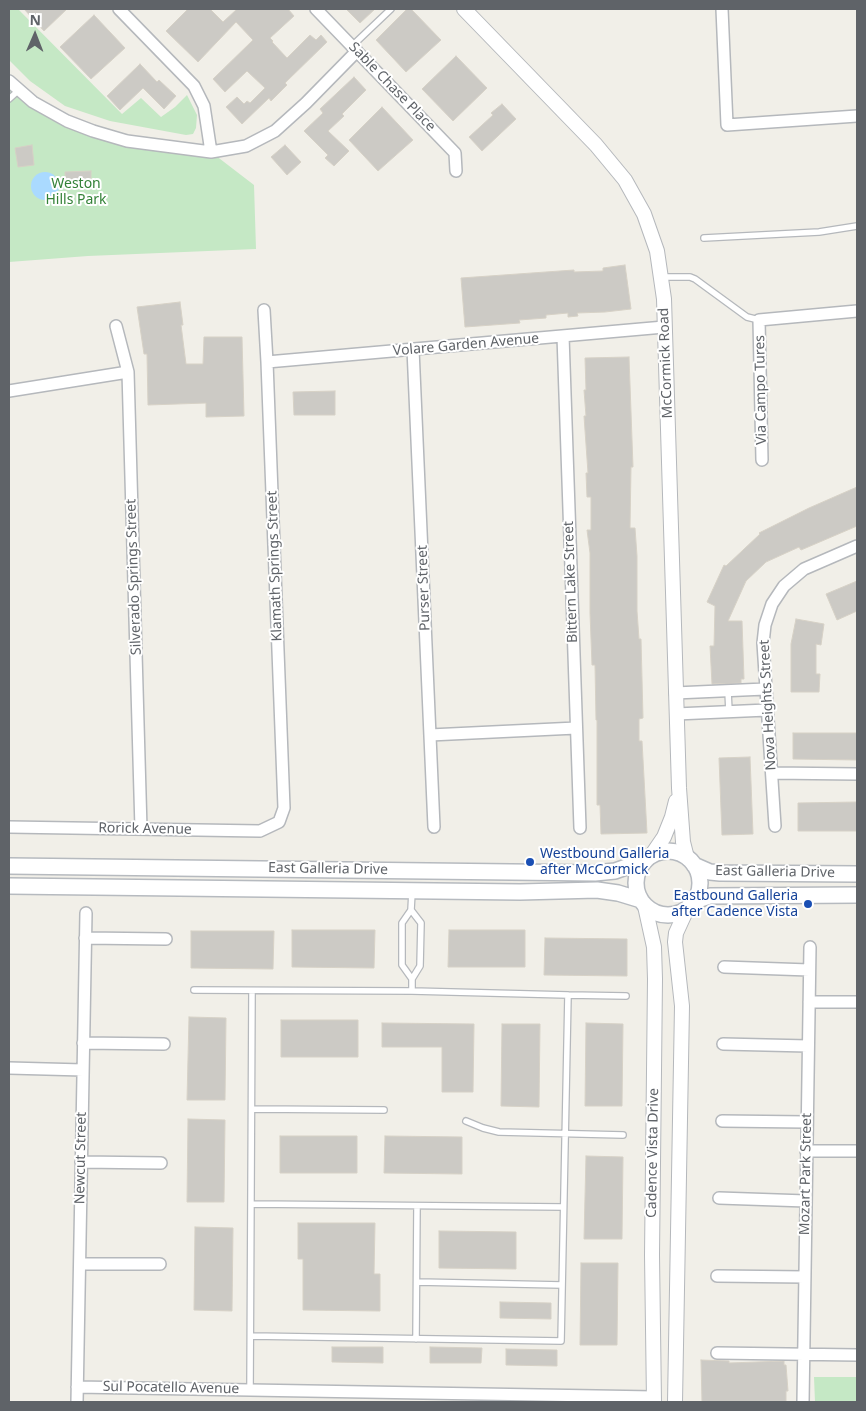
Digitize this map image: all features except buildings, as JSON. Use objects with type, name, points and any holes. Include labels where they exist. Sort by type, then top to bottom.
[{"type":"main road","points":[[668,851],[679,853],[691,861],[698,873],[700,886],[697,895],[689,907],[676,914],[663,914],[650,910],[643,903],[636,888],[638,870],[648,858],[656,853],[668,851]]},
{"type":"main road","name":"East Galleria Drive","points":[[9,866],[595,873],[615,871],[648,858]]},
{"type":"main road","name":"East Galleria Drive","points":[[691,861],[710,872],[720,873],[857,874]]},
{"type":"main road","name":"East Galleria Drive","points":[[9,886],[520,892],[597,890],[618,893],[643,903]]},
{"type":"main road","name":"East Galleria Drive","points":[[689,907],[698,900],[710,896],[857,895]]},
{"type":"street","points":[[119,9],[194,86],[204,106],[211,152]]},
{"type":"street","name":"Sable Chase Place","points":[[316,9],[455,153],[456,171]]},
{"type":"street","name":"McCormick Road","points":[[464,9],[596,145],[625,180],[644,214],[657,250],[664,299],[679,788],[683,842],[691,861]]},
{"type":"street","points":[[722,9],[727,125],[857,116]]},
{"type":"street","points":[[9,81],[33,102],[67,121],[93,131],[127,142],[211,152],[246,146],[275,131],[306,103],[354,48]]},
{"type":"street","name":"Klamath Springs Street","points":[[264,310],[284,798],[284,808],[279,822]]},
{"type":"street","points":[[759,320],[857,312]]},
{"type":"street","name":"Via Campo Tures","points":[[759,320],[762,460]]},
{"type":"street","name":"Silverado Springs Street","points":[[116,326],[128,372],[141,829]]},
{"type":"street","name":"Volare Garden Avenue","points":[[267,362],[664,328]]},
{"type":"street","name":"Bittern Lake Street","points":[[563,336],[580,828]]},
{"type":"street","name":"Purser Street","points":[[413,349],[434,827]]},
{"type":"street","points":[[9,391],[128,372]]},
{"type":"street","name":"Nova Heights Street","points":[[775,826],[763,643],[765,625],[772,604],[784,586],[804,568],[857,546]]},
{"type":"street","points":[[675,693],[766,689]]},
{"type":"street","points":[[676,714],[767,710]]},
{"type":"street","points":[[430,735],[576,728]]},
{"type":"street","points":[[772,773],[857,774]]},
{"type":"street","name":"McCormick Road","points":[[648,858],[664,837],[670,825],[679,788]]},
{"type":"street","name":"Rorick Avenue","points":[[9,827],[260,831],[279,822]]},
{"type":"street","name":"Cadence Vista Drive","points":[[643,903],[654,947],[655,979],[652,1255],[654,1400]]},
{"type":"street","name":"Cadence Vista Drive","points":[[675,1402],[682,1006],[675,942],[676,933],[689,907]]},
{"type":"street","name":"Newcut Street","points":[[77,1402],[86,913]]},
{"type":"street","points":[[85,938],[166,939]]},
{"type":"street","name":"Mozart Park Street","points":[[803,1402],[810,947]]},
{"type":"street","points":[[724,967],[810,970]]},
{"type":"street","points":[[809,1002],[857,1002]]},
{"type":"street","points":[[84,1043],[164,1044]]},
{"type":"street","points":[[723,1044],[808,1046]]},
{"type":"street","points":[[9,1068],[83,1070]]},
{"type":"street","points":[[722,1121],[806,1122]]},
{"type":"street","points":[[806,1151],[857,1151]]},
{"type":"street","points":[[81,1162],[161,1163]]},
{"type":"street","points":[[719,1198],[806,1200]]},
{"type":"street","points":[[80,1264],[160,1264]]},
{"type":"street","points":[[717,1276],[805,1277]]},
{"type":"street","points":[[717,1353],[857,1355]]},
{"type":"street","name":"Sul Pocatello Avenue","points":[[78,1387],[654,1400]]},
{"type":"lane","points":[[354,48],[391,9]]},
{"type":"lane","points":[[9,99],[19,90]]},
{"type":"lane","points":[[704,238],[819,232],[857,226]]},
{"type":"lane","points":[[661,276],[690,277],[695,279],[747,317],[759,320]]},
{"type":"lane","points":[[728,691],[729,712]]},
{"type":"lane","points":[[412,891],[412,910],[421,923],[420,966],[412,979],[412,991]]},
{"type":"lane","points":[[412,910],[402,923],[402,966],[412,979]]},
{"type":"lane","points":[[194,990],[412,991],[626,996]]},
{"type":"lane","points":[[250,1390],[252,991]]},
{"type":"lane","points":[[250,1336],[561,1341],[568,995]]},
{"type":"lane","points":[[252,1109],[384,1110]]},
{"type":"lane","points":[[466,1121],[498,1132],[623,1135]]},
{"type":"lane","points":[[252,1204],[563,1207]]},
{"type":"lane","points":[[416,1339],[417,1206]]},
{"type":"lane","points":[[417,1282],[562,1285]]},
{"type":"green space","points":[[9,9],[18,9],[122,114],[141,98],[161,117],[187,95],[197,115],[196,128],[193,134],[186,135],[110,121],[65,106],[30,81],[9,60]]},
{"type":"green space","name":"Weston Hills Park","points":[[9,79],[44,108],[127,141],[211,152],[254,185],[256,249],[88,256],[9,262]]},
{"type":"green space","points":[[814,1377],[857,1377],[857,1402],[815,1402]]},
{"type":"water","points":[[45,172],[55,176],[59,186],[55,196],[45,200],[35,196],[31,186],[35,176]]},
{"type":"place","name":"Westbound Galleria after McCormick","points":[[530,862]]},
{"type":"place","name":"Eastbound Galleria after Cadence Vista","points":[[808,904]]}]
